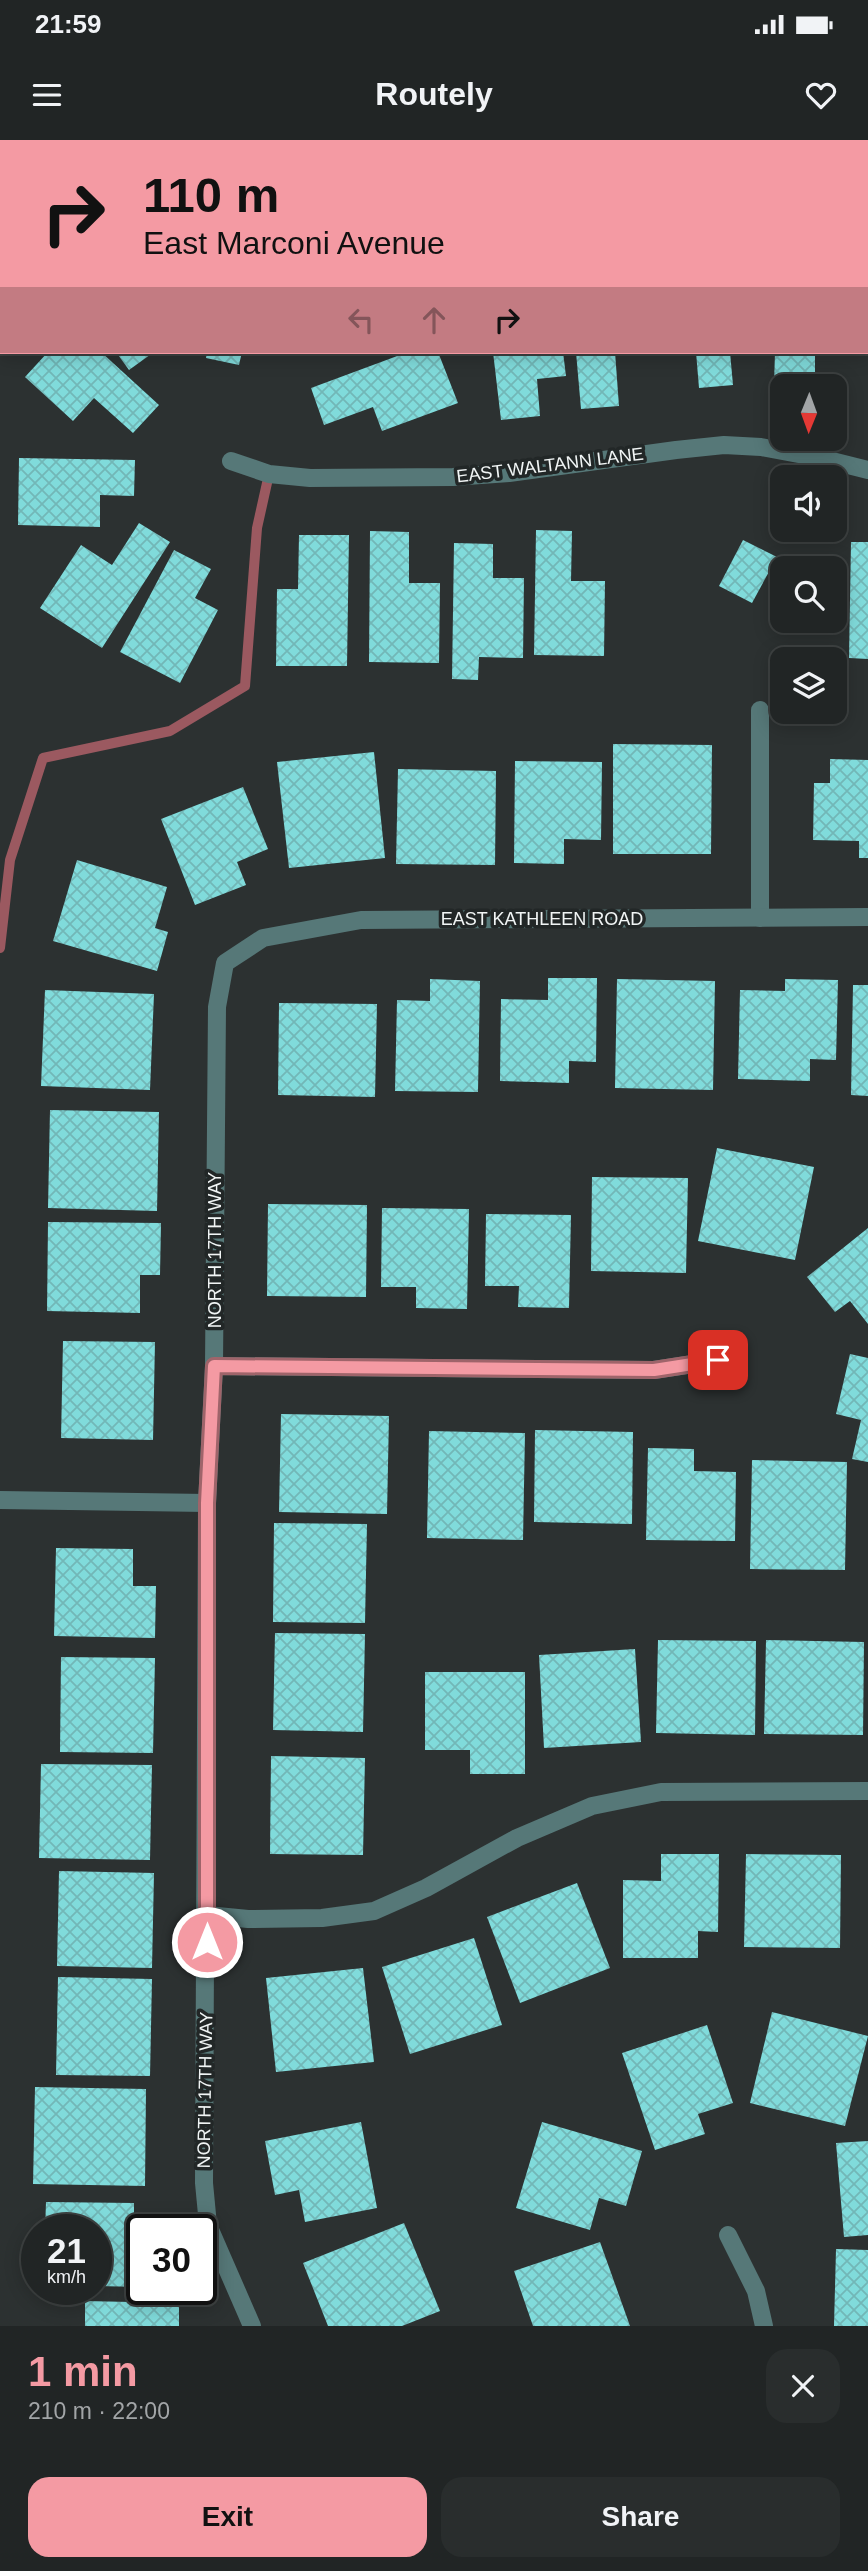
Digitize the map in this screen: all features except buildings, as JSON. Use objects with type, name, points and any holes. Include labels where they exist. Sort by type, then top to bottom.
[{"type":"street","name":"EAST WALTANN LANE","points":[[231,461],[269,474],[310,478],[453,477],[509,473],[724,445],[761,447],[868,470]]},
{"type":"street","points":[[760,710],[760,918]]},
{"type":"street","name":"EAST KATHLEEN ROAD","points":[[225,963],[263,938],[361,920],[868,917]]},
{"type":"street","name":"NORTH 17TH WAY","points":[[225,963],[216,1007],[214,1366],[207,1503],[204,2183],[208,2225],[252,2326]]},
{"type":"street","points":[[214,1366],[654,1370],[739,1357]]},
{"type":"street","points":[[0,1500],[207,1503]]},
{"type":"street","points":[[207,1915],[248,1919],[322,1918],[374,1911],[426,1888],[517,1838],[592,1805],[660,1792],[868,1791]]},
{"type":"street","points":[[728,2235],[756,2291],[764,2326]]},
{"type":"waterway","points":[[0,948],[10,860],[43,758],[170,731],[245,686],[257,528],[269,474]]},
{"type":"route","points":[[207,1942],[207,1503],[214,1366],[654,1370],[718,1360]]}]
